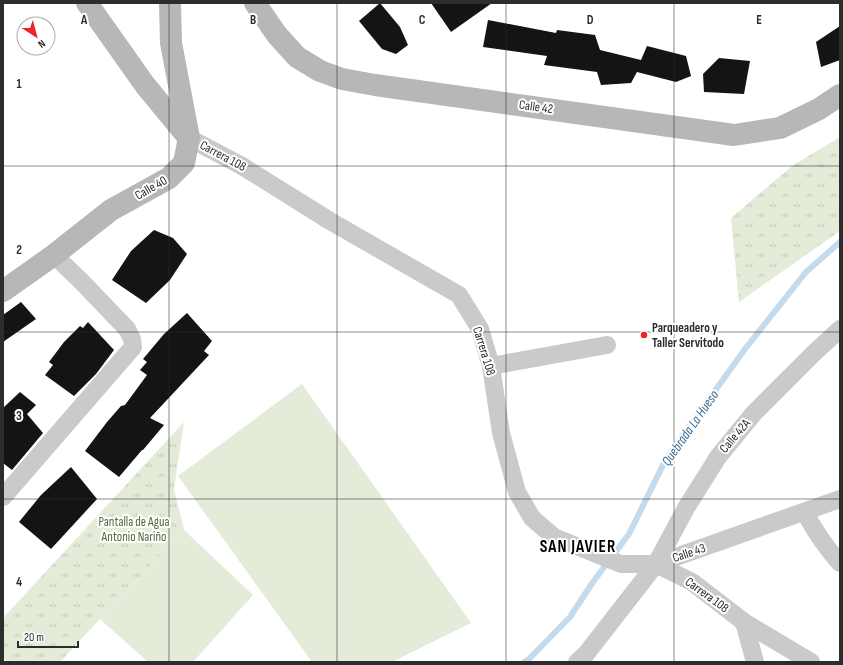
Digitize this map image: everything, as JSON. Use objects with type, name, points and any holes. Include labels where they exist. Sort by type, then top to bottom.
[{"type":"street","name":"Carrera 108","points":[[87,3],[145,85],[189,138],[242,166],[330,221],[459,295],[480,329],[490,366],[501,433],[517,492],[532,518],[554,537],[621,564],[656,564],[692,582],[744,622],[811,662]]},
{"type":"street","name":"Calle 40","points":[[3,291],[54,255],[111,210],[169,178],[184,163],[189,138],[171,43],[170,3]]},
{"type":"street","name":"Calle 42","points":[[255,3],[277,34],[297,57],[320,71],[342,79],[375,85],[734,135],[780,128],[819,109],[840,95]]},
{"type":"street","points":[[3,497],[133,347],[128,329],[54,255]]},
{"type":"street","name":"Calle 42A","points":[[656,564],[686,508],[718,457],[754,413],[840,329]]},
{"type":"street","points":[[490,366],[607,345]]},
{"type":"street","name":"Calle 43","points":[[577,662],[586,654],[656,564],[840,499]]},
{"type":"street","points":[[805,512],[831,554],[840,563]]},
{"type":"street","points":[[744,622],[755,662]]},
{"type":"green space","points":[[840,137],[840,231],[739,302],[731,218],[792,166]]},
{"type":"green space","points":[[302,384],[471,623],[392,662],[312,662],[178,476]]},
{"type":"green space","name":"Pantalla de Agua Antonio Nariño","points":[[184,422],[174,489],[184,530],[60,662],[8,662],[3,658],[3,618]]},
{"type":"green space","points":[[184,530],[253,595],[193,662],[148,662],[100,619]]},
{"type":"building","points":[[380,3],[400,27],[408,45],[396,54],[382,49],[359,21]]},
{"type":"building","points":[[431,3],[492,3],[451,32]]},
{"type":"building","points":[[488,20],[556,33],[557,30],[595,35],[600,50],[641,60],[647,46],[686,56],[691,76],[676,82],[637,72],[631,83],[601,85],[597,72],[544,65],[547,56],[483,47]]},
{"type":"building","points":[[840,26],[840,60],[821,67],[816,42]]},
{"type":"building","points":[[719,58],[750,61],[744,94],[704,92],[703,74]]},
{"type":"building","points":[[154,230],[173,238],[187,254],[170,280],[146,303],[112,280],[131,251]]},
{"type":"building","points":[[21,302],[36,319],[3,342],[3,315]]},
{"type":"building","points":[[187,313],[212,341],[204,351],[209,355],[150,418],[164,425],[119,477],[85,451],[107,422],[121,406],[125,405],[147,375],[140,370],[147,362],[143,359],[164,334]]},
{"type":"building","points":[[88,322],[114,350],[96,374],[74,396],[45,375],[53,365],[49,362],[64,342],[80,326],[83,328]]},
{"type":"building","points":[[20,392],[36,405],[27,414],[43,433],[12,470],[3,463],[3,408]]},
{"type":"building","points":[[71,467],[97,499],[51,549],[19,522],[41,495]]},
{"type":"waterway","name":"Quebrada La Hueso","points":[[524,662],[529,659],[570,617],[593,582],[629,534],[666,459],[745,349],[806,272],[840,242]]},
{"type":"place","name":"Parqueadero y Taller Servitodo","points":[[644,335]]},
{"type":"district","name":"SAN JAVIER","points":[[578,547]]}]
